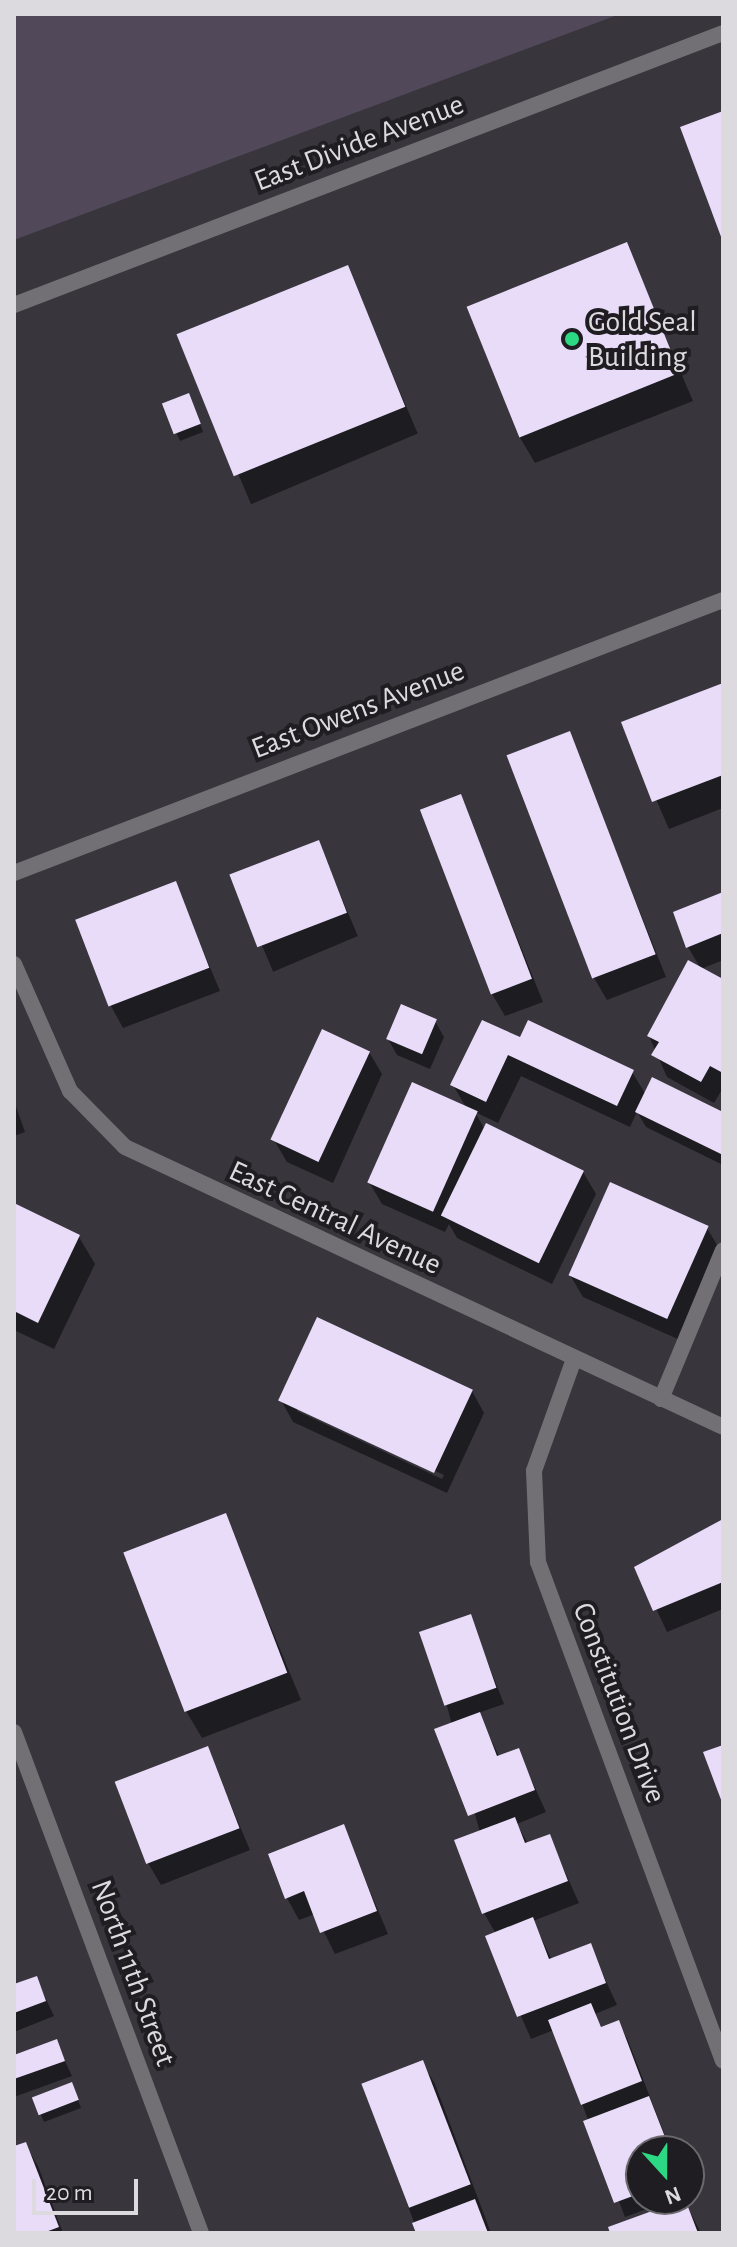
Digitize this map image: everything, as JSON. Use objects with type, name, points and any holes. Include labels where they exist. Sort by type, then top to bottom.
[{"type":"street","name":"East Divide Avenue","points":[[14,305],[723,33]]},
{"type":"street","name":"East Owens Avenue","points":[[14,873],[723,600]]},
{"type":"street","name":"East Central Avenue","points":[[14,964],[64,1082],[125,1147],[723,1427]]},
{"type":"street","points":[[661,1399],[723,1250]]},
{"type":"street","name":"Constitution Drive","points":[[574,1359],[534,1471],[538,1562],[723,2061]]},
{"type":"street","name":"North 11th Street","points":[[15,1739],[201,2233]]},
{"type":"shaded area","points":[[14,14],[620,14],[14,240]]},
{"type":"building","points":[[723,111],[723,242],[680,127]]},
{"type":"building","name":"Gold Seal Building","points":[[627,242],[680,373],[519,438],[467,307]]},
{"type":"building","points":[[348,265],[405,407],[234,476],[176,334]]},
{"type":"building","points":[[189,393],[201,424],[174,434],[162,403]]},
{"type":"building","points":[[723,683],[723,775],[652,802],[621,722]]},
{"type":"building","points":[[570,731],[656,954],[592,978],[507,755]]},
{"type":"building","points":[[461,794],[532,979],[491,995],[420,810]]},
{"type":"building","points":[[319,840],[347,913],[257,947],[229,874]]},
{"type":"building","points":[[176,881],[209,968],[109,1007],[75,920]]},
{"type":"building","points":[[723,892],[723,933],[686,948],[673,912]]},
{"type":"building","points":[[688,960],[723,979],[723,1073],[710,1066],[701,1082],[651,1055],[659,1042],[647,1036]]},
{"type":"building","points":[[401,1004],[437,1019],[422,1054],[386,1039]]},
{"type":"building","points":[[482,1020],[520,1037],[528,1020],[634,1070],[617,1106],[508,1055],[486,1102],[450,1085]]},
{"type":"building","points":[[322,1029],[370,1051],[318,1162],[270,1140]]},
{"type":"building","points":[[652,1077],[723,1112],[723,1155],[635,1112]]},
{"type":"building","points":[[412,1082],[478,1111],[433,1212],[367,1182]]},
{"type":"building","points":[[486,1123],[584,1171],[539,1263],[441,1216]]},
{"type":"building","points":[[610,1182],[709,1226],[667,1319],[569,1275]]},
{"type":"building","points":[[14,1203],[80,1235],[38,1323],[14,1311]]},
{"type":"building","points":[[317,1317],[473,1390],[434,1473],[278,1400]]},
{"type":"building","points":[[226,1513],[287,1673],[185,1712],[123,1552]]},
{"type":"building","points":[[723,1519],[723,1582],[653,1611],[634,1567]]},
{"type":"building","points":[[471,1614],[496,1688],[444,1706],[419,1632]]},
{"type":"building","points":[[480,1712],[497,1756],[519,1748],[535,1790],[468,1816],[434,1729]]},
{"type":"building","points":[[723,1745],[723,1805],[703,1752]]},
{"type":"building","points":[[208,1746],[240,1828],[146,1864],[115,1782]]},
{"type":"building","points":[[515,1817],[525,1843],[550,1834],[568,1881],[482,1914],[454,1840]]},
{"type":"building","points":[[344,1824],[377,1911],[320,1933],[304,1891],[285,1899],[268,1854]]},
{"type":"building","points":[[533,1917],[549,1959],[591,1943],[606,1983],[517,2017],[485,1936]]},
{"type":"building","points":[[37,1976],[46,2001],[14,2013],[14,1984]]},
{"type":"building","points":[[591,2003],[601,2027],[619,2020],[642,2081],[581,2105],[548,2020]]},
{"type":"building","points":[[57,2039],[65,2061],[14,2079],[14,2055]]},
{"type":"building","points":[[423,2060],[471,2184],[409,2208],[361,2084]]},
{"type":"building","points":[[72,2082],[79,2100],[39,2115],[32,2097]]},
{"type":"building","points":[[649,2096],[664,2135],[625,2135],[625,2199],[614,2203],[583,2121]]},
{"type":"building","points":[[26,2142],[59,2227],[43,2233],[14,2233],[14,2146]]},
{"type":"building","points":[[475,2199],[488,2233],[416,2233],[412,2223]]},
{"type":"building","points":[[641,2215],[691,2215],[698,2233],[610,2233],[608,2227]]},
{"type":"place","name":"Gold Seal Building","points":[[572,339]]}]
